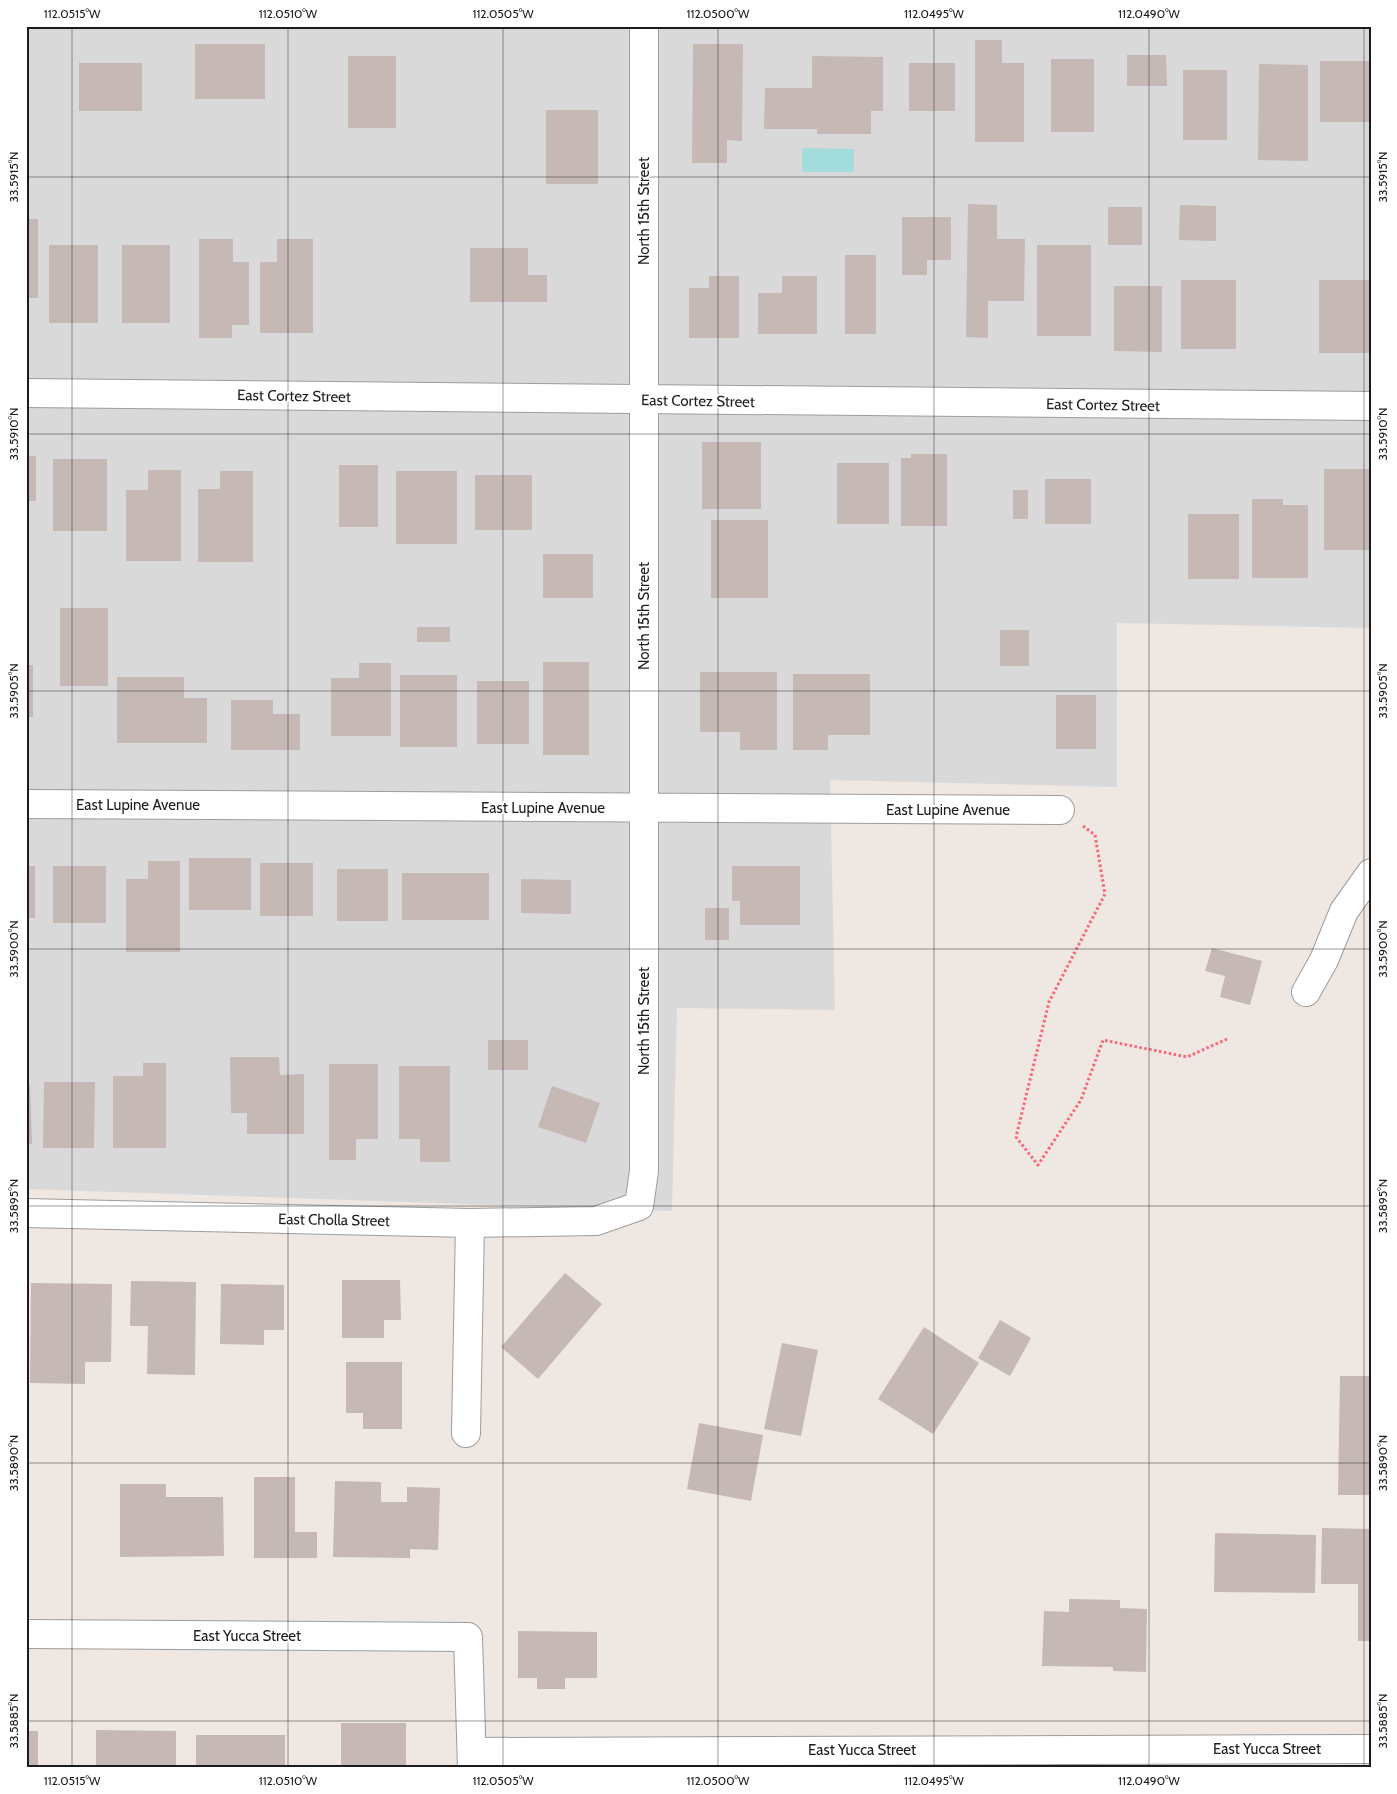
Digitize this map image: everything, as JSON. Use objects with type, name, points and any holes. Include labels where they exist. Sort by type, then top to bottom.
[{"type":"street","name":"North 15th Street","points":[[639,1206],[644,1171],[644,26]]},
{"type":"street","name":"East Cortez Street","points":[[26,393],[644,401],[1371,406]]},
{"type":"street","name":"East Lupine Avenue","points":[[26,804],[1060,810]]},
{"type":"street","points":[[1306,992],[1324,960],[1344,911],[1371,873]]},
{"type":"street","name":"East Cholla Street","points":[[26,1212],[470,1223],[596,1221],[639,1206]]},
{"type":"street","points":[[466,1433],[470,1223]]},
{"type":"street","name":"East Yucca Street","points":[[26,1634],[468,1637],[472,1760],[1371,1749]]},
{"type":"path","points":[[1060,810],[1095,834],[1105,894],[1049,1002],[1016,1137],[1038,1165],[1081,1100],[1103,1040],[1187,1057],[1227,1039]]},
{"type":"shaded area","points":[[26,26],[1371,26],[1371,628],[1117,623],[1117,787],[830,780],[835,1010],[677,1008],[672,1211],[26,1189]]},
{"type":"water","points":[[802,148],[854,149],[854,172],[802,172]]},
{"type":"building","points":[[975,40],[1002,40],[1002,63],[1024,63],[1024,142],[975,142]]},
{"type":"building","points":[[195,44],[265,44],[265,99],[195,99]]},
{"type":"building","points":[[693,44],[743,44],[742,141],[727,140],[727,163],[692,163]]},
{"type":"building","points":[[1127,55],[1166,55],[1167,86],[1127,86]]},
{"type":"building","points":[[348,56],[396,56],[396,128],[348,128]]},
{"type":"building","points":[[812,56],[883,57],[883,111],[871,111],[871,134],[817,134],[817,129],[764,129],[765,88],[812,88]]},
{"type":"building","points":[[1051,59],[1094,59],[1094,132],[1051,132]]},
{"type":"building","points":[[1320,61],[1371,61],[1371,122],[1320,122]]},
{"type":"building","points":[[79,63],[142,63],[142,111],[79,111]]},
{"type":"building","points":[[909,63],[955,63],[955,111],[909,111]]},
{"type":"building","points":[[1259,64],[1308,65],[1308,161],[1258,160]]},
{"type":"building","points":[[1183,70],[1227,70],[1227,140],[1183,140]]},
{"type":"building","points":[[546,110],[598,110],[598,184],[546,184]]},
{"type":"building","points":[[968,204],[997,205],[997,239],[1025,239],[1024,301],[988,301],[988,338],[966,337]]},
{"type":"building","points":[[1180,205],[1216,206],[1216,241],[1179,240]]},
{"type":"building","points":[[1108,207],[1142,207],[1142,245],[1108,245]]},
{"type":"building","points":[[902,217],[951,217],[951,260],[927,260],[927,275],[902,275]]},
{"type":"building","points":[[26,219],[38,219],[38,298],[26,298]]},
{"type":"building","points":[[199,239],[233,239],[233,262],[249,262],[249,325],[232,325],[232,338],[199,338]]},
{"type":"building","points":[[277,239],[313,239],[313,333],[260,333],[260,262],[277,262]]},
{"type":"building","points":[[49,245],[98,245],[98,323],[49,323]]},
{"type":"building","points":[[122,245],[170,245],[170,323],[122,323]]},
{"type":"building","points":[[1037,245],[1091,245],[1091,336],[1037,336]]},
{"type":"building","points":[[470,248],[528,248],[528,275],[547,275],[547,302],[470,302]]},
{"type":"building","points":[[845,255],[876,255],[876,334],[845,334]]},
{"type":"building","points":[[709,276],[739,276],[739,338],[689,338],[689,288],[709,288]]},
{"type":"building","points":[[782,276],[817,276],[817,334],[758,334],[758,293],[782,293]]},
{"type":"building","points":[[1181,280],[1236,280],[1236,349],[1181,349]]},
{"type":"building","points":[[1319,280],[1371,280],[1371,353],[1319,353]]},
{"type":"building","points":[[1114,286],[1162,286],[1162,352],[1114,351]]},
{"type":"building","points":[[702,442],[761,442],[761,509],[702,509]]},
{"type":"building","points":[[911,454],[947,454],[947,526],[901,526],[901,458],[911,458]]},
{"type":"building","points":[[26,456],[36,456],[36,501],[26,501]]},
{"type":"building","points":[[53,459],[107,459],[107,531],[53,531]]},
{"type":"building","points":[[837,463],[889,463],[889,524],[837,524]]},
{"type":"building","points":[[339,465],[378,465],[378,527],[339,527]]},
{"type":"building","points":[[1324,469],[1371,469],[1371,550],[1324,550]]},
{"type":"building","points":[[148,470],[181,470],[181,561],[126,561],[126,490],[148,490]]},
{"type":"building","points":[[220,471],[253,471],[253,562],[198,562],[198,489],[220,489]]},
{"type":"building","points":[[396,471],[457,471],[457,544],[396,544]]},
{"type":"building","points":[[475,475],[532,475],[532,530],[475,530]]},
{"type":"building","points":[[1045,479],[1091,479],[1091,524],[1045,524]]},
{"type":"building","points":[[1013,490],[1028,490],[1028,519],[1013,519]]},
{"type":"building","points":[[1252,499],[1283,499],[1283,505],[1308,505],[1308,578],[1252,578]]},
{"type":"building","points":[[1188,514],[1239,514],[1239,579],[1188,579]]},
{"type":"building","points":[[711,520],[768,520],[768,598],[711,598]]},
{"type":"building","points":[[543,554],[593,554],[593,598],[543,598]]},
{"type":"building","points":[[60,608],[108,608],[108,686],[60,686]]},
{"type":"building","points":[[417,627],[450,627],[450,642],[417,642]]},
{"type":"building","points":[[1000,630],[1029,630],[1029,666],[1000,666]]},
{"type":"building","points":[[543,662],[589,662],[589,755],[543,755]]},
{"type":"building","points":[[359,663],[391,663],[391,736],[331,736],[331,678],[359,678]]},
{"type":"building","points":[[26,665],[33,665],[33,717],[26,717]]},
{"type":"building","points":[[700,672],[777,672],[777,750],[740,750],[740,732],[700,732]]},
{"type":"building","points":[[793,674],[870,674],[870,735],[828,735],[828,750],[793,750]]},
{"type":"building","points":[[400,675],[457,675],[457,747],[400,747]]},
{"type":"building","points":[[117,677],[184,677],[184,698],[207,698],[207,743],[117,743]]},
{"type":"building","points":[[477,681],[529,681],[529,744],[477,744]]},
{"type":"building","points":[[1056,695],[1096,695],[1096,749],[1056,749]]},
{"type":"building","points":[[231,700],[273,700],[273,714],[300,714],[300,750],[231,750]]},
{"type":"building","points":[[189,858],[251,858],[251,910],[189,910]]},
{"type":"building","points":[[148,861],[180,861],[180,952],[126,952],[126,879],[148,879]]},
{"type":"building","points":[[260,863],[313,863],[313,916],[260,916]]},
{"type":"building","points":[[26,866],[35,866],[35,918],[26,918]]},
{"type":"building","points":[[53,866],[106,866],[106,923],[53,923]]},
{"type":"building","points":[[732,866],[800,866],[800,925],[740,925],[740,901],[732,901]]},
{"type":"building","points":[[337,869],[388,869],[388,921],[337,921]]},
{"type":"building","points":[[402,873],[489,873],[489,920],[402,920]]},
{"type":"building","points":[[521,879],[571,880],[571,914],[521,913]]},
{"type":"building","points":[[705,908],[729,908],[729,940],[705,940]]},
{"type":"building","points":[[1212,948],[1262,961],[1250,1005],[1220,997],[1225,976],[1205,971]]},
{"type":"building","points":[[488,1040],[528,1040],[528,1070],[488,1070]]},
{"type":"building","points":[[230,1057],[279,1057],[280,1075],[304,1074],[304,1134],[247,1134],[247,1113],[231,1113]]},
{"type":"building","points":[[143,1063],[166,1063],[166,1148],[113,1148],[113,1076],[143,1076]]},
{"type":"building","points":[[329,1064],[378,1064],[378,1139],[356,1139],[356,1160],[329,1160]]},
{"type":"building","points":[[399,1066],[450,1066],[450,1162],[420,1162],[420,1139],[399,1139]]},
{"type":"building","points":[[44,1082],[95,1082],[94,1148],[43,1148]]},
{"type":"building","points":[[26,1085],[30,1085],[32,1144],[26,1144]]},
{"type":"building","points":[[552,1086],[600,1103],[586,1143],[538,1127]]},
{"type":"building","points":[[565,1273],[602,1304],[538,1379],[501,1347]]},
{"type":"building","points":[[342,1280],[400,1280],[401,1320],[384,1320],[384,1338],[342,1338]]},
{"type":"building","points":[[131,1281],[196,1282],[195,1375],[147,1374],[148,1326],[130,1326]]},
{"type":"building","points":[[31,1283],[112,1284],[111,1362],[85,1362],[85,1384],[30,1383]]},
{"type":"building","points":[[221,1284],[284,1285],[284,1330],[264,1330],[264,1345],[220,1344]]},
{"type":"building","points":[[1000,1320],[1031,1338],[1010,1376],[978,1358]]},
{"type":"building","points":[[924,1327],[979,1363],[933,1434],[878,1399]]},
{"type":"building","points":[[782,1343],[818,1350],[801,1436],[764,1429]]},
{"type":"building","points":[[346,1362],[402,1362],[402,1429],[363,1429],[363,1413],[346,1413]]},
{"type":"building","points":[[1340,1376],[1371,1376],[1371,1495],[1338,1495]]},
{"type":"building","points":[[699,1423],[763,1435],[751,1501],[687,1489]]},
{"type":"building","points":[[254,1477],[295,1477],[295,1532],[317,1532],[317,1558],[254,1558]]},
{"type":"building","points":[[335,1481],[381,1482],[381,1502],[407,1502],[407,1487],[440,1488],[438,1550],[410,1549],[410,1558],[333,1557]]},
{"type":"building","points":[[120,1484],[166,1484],[166,1497],[223,1497],[224,1556],[120,1557]]},
{"type":"building","points":[[1322,1528],[1371,1529],[1371,1641],[1358,1641],[1358,1584],[1321,1584]]},
{"type":"building","points":[[1215,1533],[1316,1535],[1315,1593],[1214,1592]]},
{"type":"building","points":[[1069,1599],[1120,1600],[1120,1608],[1147,1609],[1146,1672],[1113,1671],[1113,1667],[1042,1666],[1044,1611],[1069,1612]]},
{"type":"building","points":[[518,1631],[597,1632],[597,1678],[565,1678],[565,1689],[537,1689],[537,1678],[518,1678]]},
{"type":"building","points":[[341,1723],[406,1723],[406,1768],[341,1768]]},
{"type":"building","points":[[96,1730],[176,1731],[176,1768],[96,1768]]},
{"type":"building","points":[[26,1731],[38,1731],[38,1768],[26,1768]]},
{"type":"building","points":[[196,1735],[285,1735],[285,1768],[196,1768]]}]
